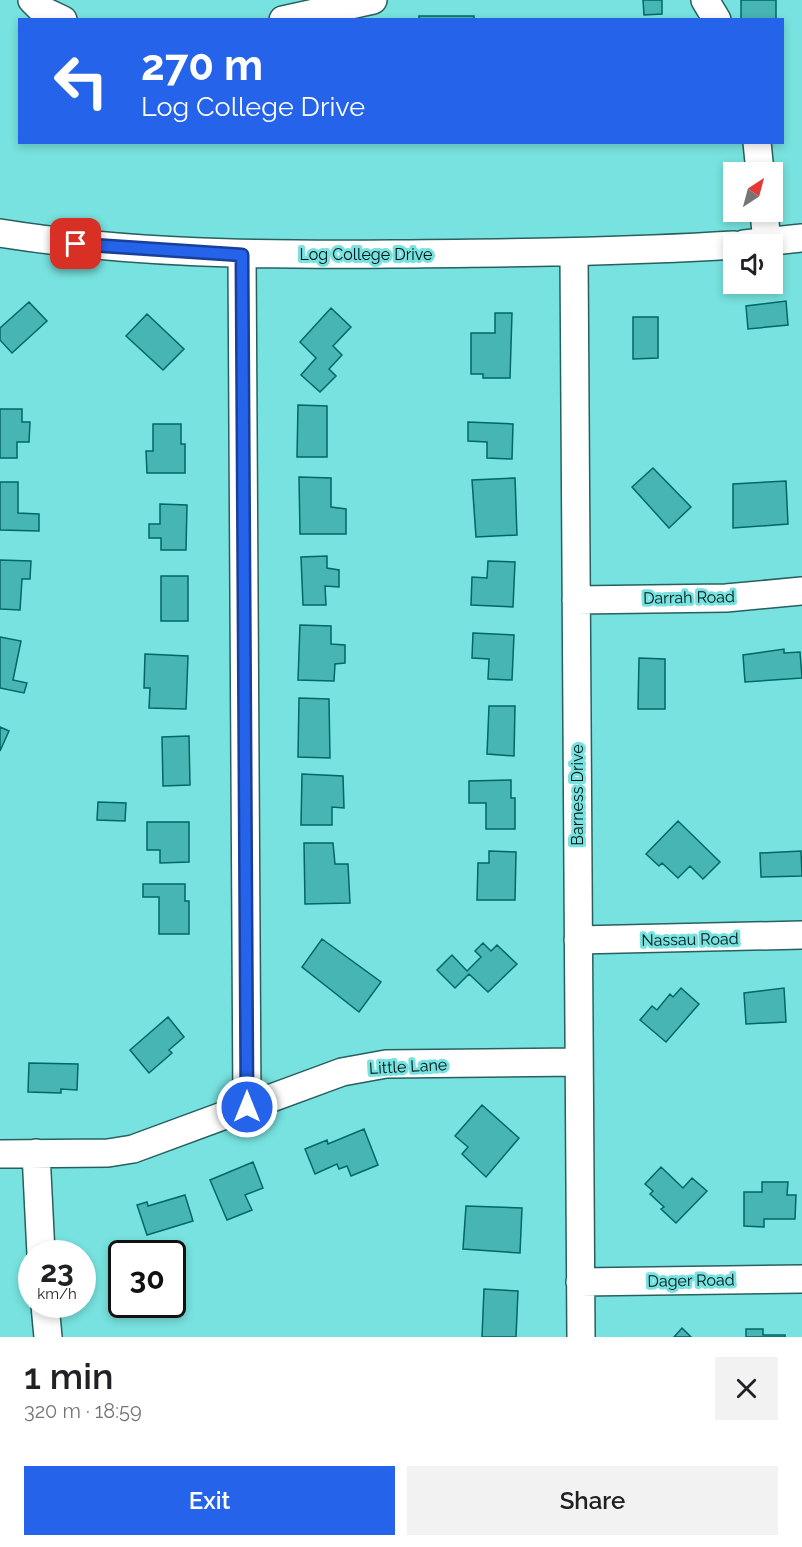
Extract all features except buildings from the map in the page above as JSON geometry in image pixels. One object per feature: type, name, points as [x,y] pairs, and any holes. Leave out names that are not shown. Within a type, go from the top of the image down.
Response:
[{"type":"street","points":[[32,0],[42,10],[59,18]]},
{"type":"street","points":[[292,18],[374,0]]},
{"type":"street","points":[[705,0],[716,18]]},
{"type":"street","points":[[757,144],[759,162]]},
{"type":"street","name":"Log College Drive","points":[[0,233],[100,247],[242,255],[574,253],[723,246]]},
{"type":"street","points":[[783,240],[802,238]]},
{"type":"street","name":"Barness Drive","points":[[574,253],[581,1337]]},
{"type":"street","points":[[242,255],[247,1107]]},
{"type":"street","name":"Darrah Road","points":[[576,600],[726,598],[802,591]]},
{"type":"street","name":"Nassau Road","points":[[578,940],[802,935]]},
{"type":"street","name":"Little Lane","points":[[0,1154],[108,1153],[133,1149],[342,1072],[386,1064],[579,1062]]},
{"type":"street","points":[[36,1154],[40,1240]]},
{"type":"street","name":"Dager Road","points":[[580,1282],[802,1279]]},
{"type":"street","points":[[46,1318],[48,1337]]},
{"type":"route","points":[[76,244],[242,255],[247,1107]]}]
